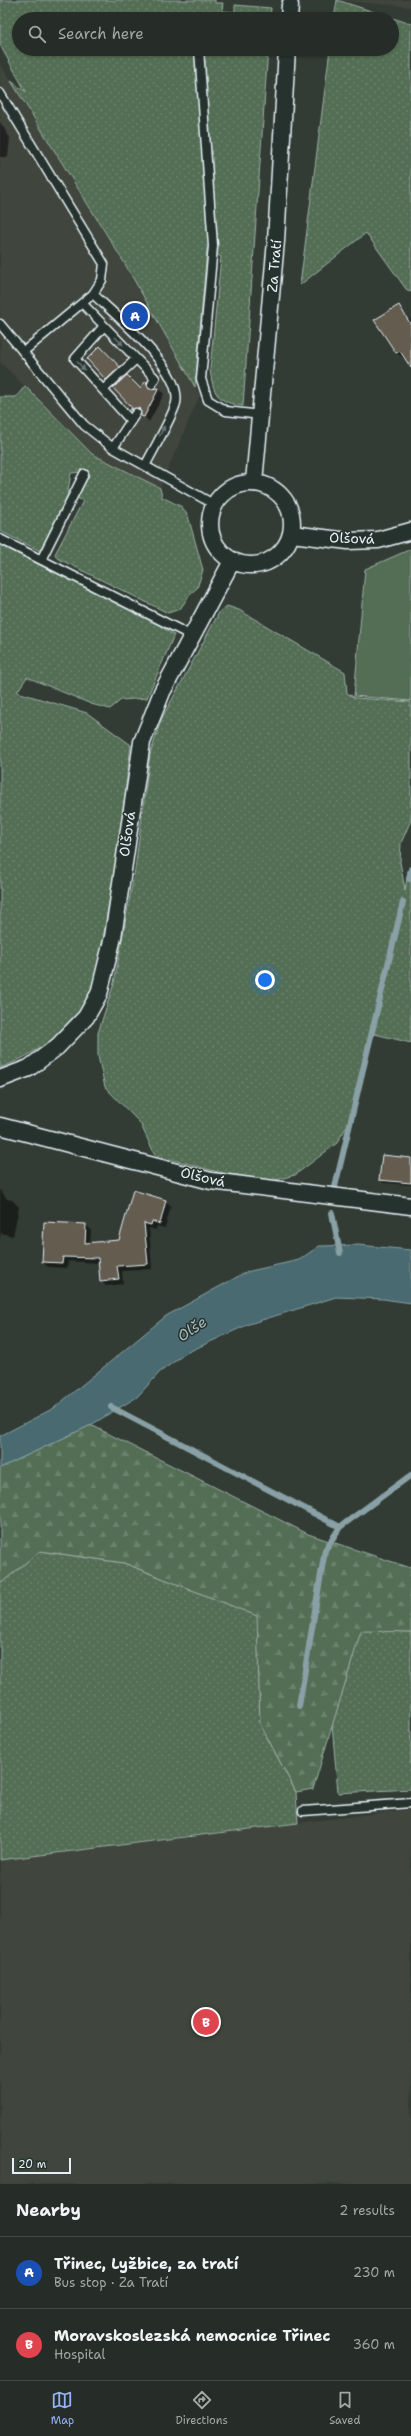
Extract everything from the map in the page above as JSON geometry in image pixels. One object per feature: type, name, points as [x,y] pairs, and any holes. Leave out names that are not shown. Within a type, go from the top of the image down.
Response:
[{"type":"street","name":"Za Tratí","points":[[254,482],[276,241],[287,56]]},
{"type":"street","points":[[254,482],[272,488],[285,499],[292,516],[292,534],[286,547],[275,558],[262,564],[246,565],[232,560],[222,553],[214,542],[211,523],[215,505],[225,492],[239,485],[254,482]]},
{"type":"street","name":"Olšová","points":[[292,534],[348,541],[378,540],[411,530]]},
{"type":"street","name":"Olšová","points":[[0,1079],[29,1068],[57,1047],[86,1018],[99,994],[113,937],[142,742],[162,692],[232,560]]},
{"type":"street","name":"Olšová","points":[[0,1126],[211,1181],[411,1206]]},
{"type":"lane","points":[[199,56],[213,246],[200,378],[208,400],[226,411],[261,415]]},
{"type":"lane","points":[[0,93],[104,264],[102,280],[93,294],[23,352]]},
{"type":"lane","points":[[93,294],[151,349],[168,372],[173,385],[176,403],[145,466]]},
{"type":"lane","points":[[82,303],[155,378],[152,384]]},
{"type":"lane","points":[[0,324],[84,425],[113,448],[215,505]]},
{"type":"lane","points":[[104,326],[75,359],[103,390],[134,417],[113,448]]},
{"type":"lane","points":[[103,390],[136,359]]},
{"type":"lane","points":[[42,558],[84,474]]},
{"type":"lane","points":[[0,539],[42,558],[192,636]]},
{"type":"lane","points":[[303,1811],[411,1803]]},
{"type":"shaded area","points":[[337,0],[411,0],[411,7]]},
{"type":"shaded area","points":[[0,63],[125,264],[200,395],[160,488],[92,454],[0,362]]},
{"type":"shaded area","points":[[411,1809],[411,2184],[0,2184],[0,1860]]},
{"type":"green space","points":[[0,0],[215,0],[215,3],[223,3],[222,11],[235,12],[12,12],[12,56],[268,56],[243,406],[227,402],[222,399],[215,391],[211,378],[210,369],[221,257],[207,248],[195,387],[125,264],[11,81],[26,92],[0,45]]},
{"type":"green space","points":[[337,0],[374,12],[335,12]]},
{"type":"green space","points":[[235,5],[271,8],[271,12],[235,12]]},
{"type":"green space","points":[[399,20],[411,24],[411,292],[406,289],[366,233],[300,285],[329,56],[399,56]]},
{"type":"green space","points":[[25,386],[92,454],[160,488],[162,497],[182,507],[188,516],[203,570],[197,588],[191,593],[180,609],[168,613],[57,558],[55,554],[83,501],[77,498],[88,475],[81,472],[71,473],[67,496],[40,551],[0,531],[0,397],[16,397]]},
{"type":"green space","points":[[0,545],[159,625],[174,635],[147,698],[121,700],[110,709],[91,704],[27,677],[17,692],[87,713],[131,745],[102,948],[90,992],[78,1013],[59,1033],[36,1050],[0,1068]]},
{"type":"green space","points":[[411,549],[411,701],[354,696],[365,569]]},
{"type":"green space","points":[[227,606],[239,610],[345,672],[347,693],[355,698],[411,702],[411,820],[401,843],[400,862],[405,890],[408,871],[411,867],[411,1043],[371,1033],[351,1119],[337,1143],[295,1175],[272,1181],[218,1172],[155,1155],[140,1123],[105,1087],[98,1056],[98,1033],[114,983],[135,869],[150,755],[161,720],[220,611]]},
{"type":"green space","points":[[91,1425],[308,1534],[411,1568],[411,1632],[361,1631],[313,1789],[296,1792],[260,1724],[257,1616],[124,1563],[40,1551],[0,1584],[0,1468]]},
{"type":"green space","points":[[40,1551],[124,1563],[258,1616],[260,1724],[296,1792],[298,1823],[0,1860],[0,1584]]},
{"type":"green space","points":[[361,1630],[411,1632],[411,1789],[338,1793],[332,1725]]},
{"type":"water","name":"Olše","points":[[358,1245],[411,1250],[411,1303],[383,1299],[336,1297],[249,1324],[186,1353],[160,1372],[137,1397],[91,1425],[0,1468],[0,1436],[54,1408],[166,1316],[246,1272],[299,1260],[319,1246]]},
{"type":"building","points":[[399,305],[411,325],[411,368],[400,351],[396,353],[374,320]]},
{"type":"building","points":[[100,346],[120,367],[106,380],[87,359]]},
{"type":"building","points":[[127,375],[140,388],[146,381],[149,389],[159,388],[144,417],[141,416],[139,408],[130,410],[132,408],[113,388]]},
{"type":"building","points":[[382,1155],[411,1158],[411,1183],[379,1180]]},
{"type":"building","points":[[133,1190],[166,1200],[160,1224],[152,1221],[151,1225],[144,1223],[148,1264],[117,1266],[119,1279],[100,1281],[98,1258],[63,1257],[62,1263],[42,1262],[44,1222],[86,1224],[85,1243],[119,1240]]},
{"type":"waterway","points":[[409,879],[411,869]]},
{"type":"waterway","points":[[334,1191],[403,902]]},
{"type":"waterway","points":[[332,1213],[340,1253]]},
{"type":"waterway","points":[[111,1407],[340,1527],[411,1475]]},
{"type":"waterway","points":[[299,1706],[325,1550],[340,1527]]},
{"type":"place","name":"Třinec, Lyžbice, za tratí","points":[[135,316]]},
{"type":"place","name":"Moravskoslezská nemocnice Třinec","points":[[206,2022]]}]
